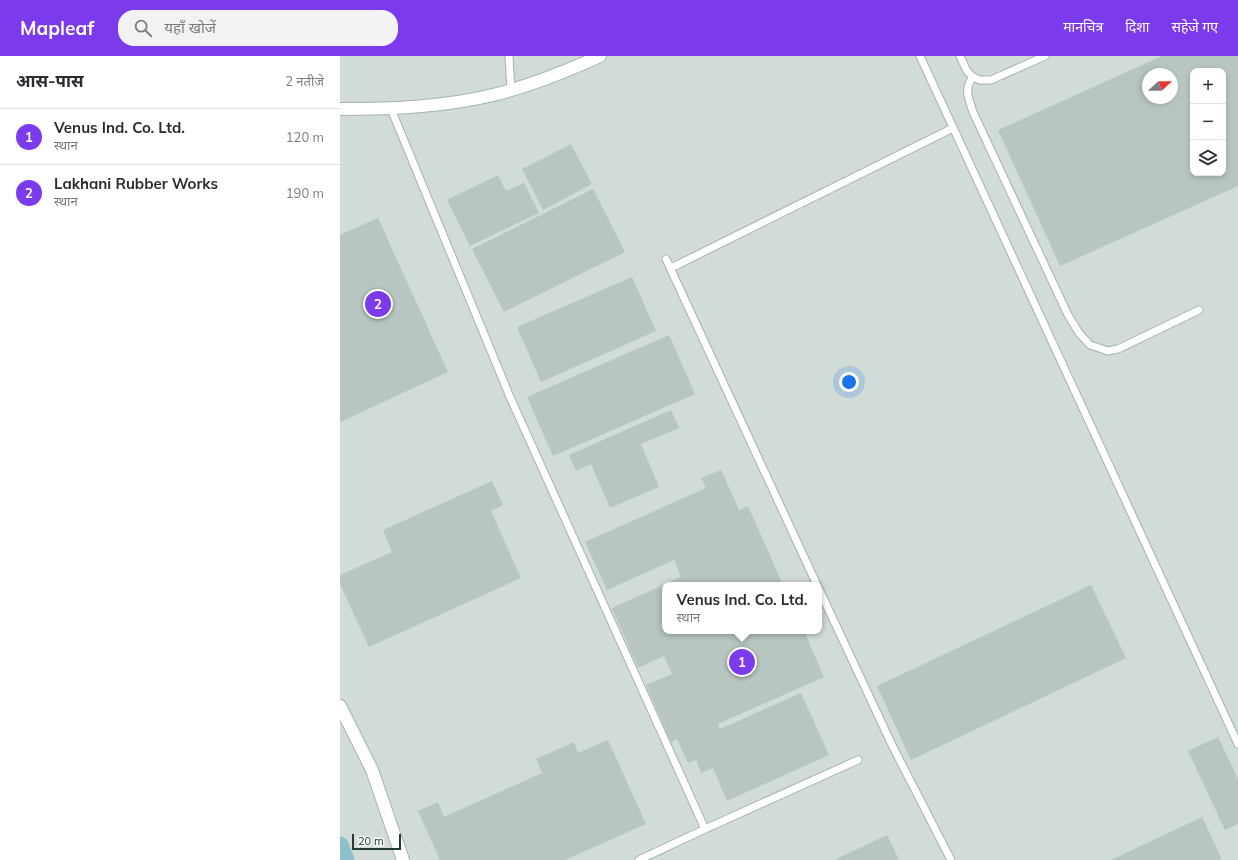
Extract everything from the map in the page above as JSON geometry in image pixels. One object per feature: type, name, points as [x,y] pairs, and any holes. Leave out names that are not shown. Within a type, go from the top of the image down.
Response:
[{"type":"street","points":[[340,109],[391,109],[475,99],[511,90],[574,68],[600,56]]},
{"type":"street","points":[[340,706],[372,770],[403,860]]},
{"type":"lane","points":[[509,56],[511,90]]},
{"type":"lane","points":[[920,56],[1238,744]]},
{"type":"lane","points":[[960,56],[967,71],[973,77],[980,80],[991,80],[1045,56]]},
{"type":"lane","points":[[973,77],[967,84],[967,94],[974,112],[1068,315],[1079,333],[1090,345],[1108,351],[1118,349],[1198,310]]},
{"type":"lane","points":[[391,109],[510,397],[705,829]]},
{"type":"lane","points":[[671,268],[953,128]]},
{"type":"lane","points":[[666,259],[816,582]]},
{"type":"lane","points":[[822,595],[892,745],[951,860]]},
{"type":"lane","points":[[639,860],[858,760]]},
{"type":"shaded area","points":[[340,56],[1238,56],[1238,860],[340,860]]},
{"type":"building","points":[[1162,56],[1238,56],[1238,186],[1060,266],[998,130]]},
{"type":"building","points":[[571,144],[592,184],[543,210],[522,169]]},
{"type":"building","points":[[498,175],[506,191],[524,183],[539,213],[470,246],[447,200]]},
{"type":"building","points":[[593,189],[625,252],[504,312],[472,249]]},
{"type":"building","points":[[378,218],[448,372],[340,422],[340,235]]},
{"type":"building","points":[[632,277],[656,331],[541,382],[517,327]]},
{"type":"building","points":[[669,335],[695,394],[553,456],[527,397]]},
{"type":"building","points":[[671,410],[679,428],[641,444],[659,487],[610,508],[591,464],[576,471],[569,455]]},
{"type":"building","points":[[721,470],[739,510],[748,506],[782,582],[670,582],[681,577],[674,560],[607,590],[585,542],[706,488],[701,478]]},
{"type":"building","points":[[492,481],[503,505],[491,511],[521,578],[369,647],[340,584],[340,575],[392,552],[383,530]]},
{"type":"building","points":[[1091,585],[1126,658],[911,760],[877,686]]},
{"type":"building","points":[[662,586],[662,634],[805,634],[824,677],[718,724],[720,729],[801,693],[829,755],[727,801],[713,768],[701,773],[696,760],[688,763],[677,739],[671,742],[646,685],[672,674],[664,656],[638,668],[612,608]]},
{"type":"building","points":[[1218,737],[1238,779],[1238,824],[1225,830],[1188,751]]},
{"type":"building","points":[[608,740],[646,824],[565,860],[440,860],[418,811],[438,802],[444,817],[542,773],[536,759],[574,742],[578,753]]},
{"type":"building","points":[[1202,817],[1222,860],[1111,860]]},
{"type":"building","points":[[887,835],[899,860],[834,860]]},
{"type":"waterway","points":[[340,845],[346,860]]},
{"type":"place","name":"Lakhani Rubber Works","points":[[378,304]]},
{"type":"place","name":"Venus Ind. Co. Ltd.","points":[[742,662]]}]
